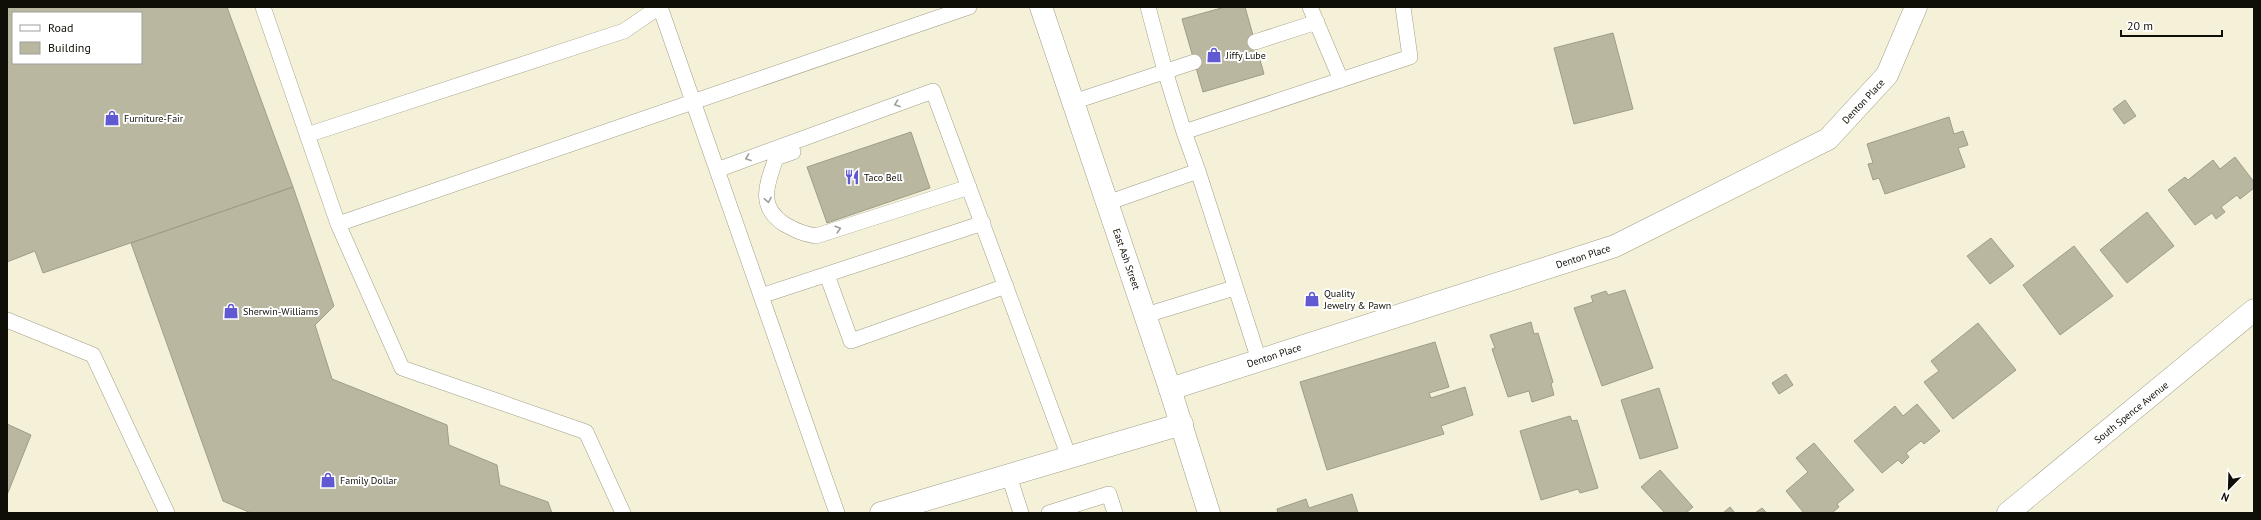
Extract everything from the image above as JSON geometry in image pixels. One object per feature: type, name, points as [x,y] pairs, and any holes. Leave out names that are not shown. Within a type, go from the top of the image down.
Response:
[{"type":"street","name":"East Ash Street","points":[[1040,7],[1146,315],[1182,424],[1208,513]]},
{"type":"street","name":"Denton Place","points":[[1170,389],[1615,246],[1828,139],[1887,75],[1916,7]]},
{"type":"street","name":"South Spence Avenue","points":[[2008,513],[2254,310]]},
{"type":"street","points":[[881,513],[1182,424]]},
{"type":"lane","points":[[263,7],[338,224],[402,368],[586,432],[623,513]]},
{"type":"lane","points":[[307,135],[624,31],[660,7],[837,513]]},
{"type":"lane","points":[[338,224],[969,7]]},
{"type":"lane","points":[[1148,7],[1164,71],[1198,171],[1234,288],[1259,360]]},
{"type":"lane","points":[[1310,7],[1341,80]]},
{"type":"lane","points":[[1184,132],[1410,57],[1403,7]]},
{"type":"lane","points":[[1255,42],[1317,22]]},
{"type":"lane","points":[[1073,102],[1194,62]]},
{"type":"lane","points":[[717,170],[933,91],[1069,458]]},
{"type":"lane","points":[[846,123],[837,136],[776,158],[767,185],[766,198],[772,216],[800,233],[816,236],[969,188]]},
{"type":"lane","points":[[1107,204],[1198,171]]},
{"type":"lane","points":[[761,296],[982,223]]},
{"type":"lane","points":[[827,275],[851,341],[1006,286]]},
{"type":"lane","points":[[1146,315],[1234,288]]},
{"type":"lane","points":[[7,320],[93,355],[167,513]]},
{"type":"lane","points":[[1009,476],[1021,513]]},
{"type":"lane","points":[[1049,513],[1108,494],[1115,513]]},
{"type":"building","points":[[7,7],[227,7],[293,187],[43,273],[35,251],[7,262]]},
{"type":"building","points":[[1225,7],[1245,7],[1264,74],[1203,92],[1182,19]]},
{"type":"building","points":[[1613,33],[1633,109],[1574,124],[1554,48]]},
{"type":"building","points":[[2125,100],[2136,116],[2124,124],[2113,109]]},
{"type":"building","points":[[1949,117],[1954,134],[1963,131],[1968,145],[1958,148],[1965,167],[1885,194],[1879,178],[1873,180],[1868,164],[1873,163],[1867,144]]},
{"type":"building","points":[[911,132],[930,188],[827,223],[807,167]]},
{"type":"building","points":[[2235,157],[2254,182],[2254,188],[2240,199],[2237,195],[2221,207],[2225,212],[2216,219],[2212,213],[2195,225],[2168,190],[2185,177],[2188,180],[2213,160],[2220,169]]},
{"type":"building","points":[[293,187],[334,306],[315,325],[332,379],[447,425],[449,445],[497,465],[500,485],[548,502],[552,513],[251,513],[223,501],[131,243]]},
{"type":"building","points":[[2147,212],[2174,246],[2127,283],[2100,250]]},
{"type":"building","points":[[1991,238],[2014,266],[1990,284],[1967,256]]},
{"type":"building","points":[[2074,246],[2113,296],[2060,335],[2023,285]]},
{"type":"building","points":[[1625,290],[1653,368],[1602,386],[1574,308],[1593,302],[1591,296],[1606,291],[1608,295]]},
{"type":"building","points":[[1531,322],[1534,334],[1538,333],[1553,382],[1551,384],[1554,395],[1532,402],[1529,391],[1508,397],[1492,349],[1495,348],[1490,335]]},
{"type":"building","points":[[1978,323],[2016,370],[1953,419],[1924,382],[1939,371],[1931,361]]},
{"type":"building","points":[[1435,342],[1449,387],[1429,393],[1431,398],[1465,387],[1473,415],[1441,426],[1444,434],[1327,470],[1300,382]]},
{"type":"building","points":[[1786,374],[1793,385],[1779,394],[1772,383]]},
{"type":"building","points":[[1659,388],[1678,448],[1640,459],[1621,400]]},
{"type":"building","points":[[1917,404],[1940,431],[1924,444],[1921,441],[1906,453],[1909,457],[1902,464],[1898,460],[1882,473],[1854,441],[1895,406],[1903,416]]},
{"type":"building","points":[[1570,416],[1572,421],[1577,420],[1598,488],[1580,493],[1578,489],[1541,500],[1520,431]]},
{"type":"building","points":[[7,424],[31,435],[7,495]]},
{"type":"building","points":[[1814,443],[1854,490],[1837,504],[1839,507],[1832,513],[1804,513],[1786,491],[1808,472],[1796,458]]},
{"type":"building","points":[[1660,470],[1693,507],[1686,513],[1665,513],[1641,487]]},
{"type":"building","points":[[1352,494],[1358,513],[1278,513],[1277,509],[1306,499],[1309,508]]},
{"type":"building","points":[[1730,507],[1735,513],[1723,513]]},
{"type":"building","points":[[1762,508],[1767,513],[1755,513]]},
{"type":"place","name":"Jiffy Lube","points":[[1214,55]]},
{"type":"place","name":"Furniture-Fair","points":[[112,118]]},
{"type":"place","name":"Taco Bell","points":[[852,177]]},
{"type":"place","name":"Quality Jewelry & Pawn","points":[[1312,299]]},
{"type":"place","name":"Sherwin-Williams","points":[[231,311]]},
{"type":"place","name":"Family Dollar","points":[[328,480]]}]
